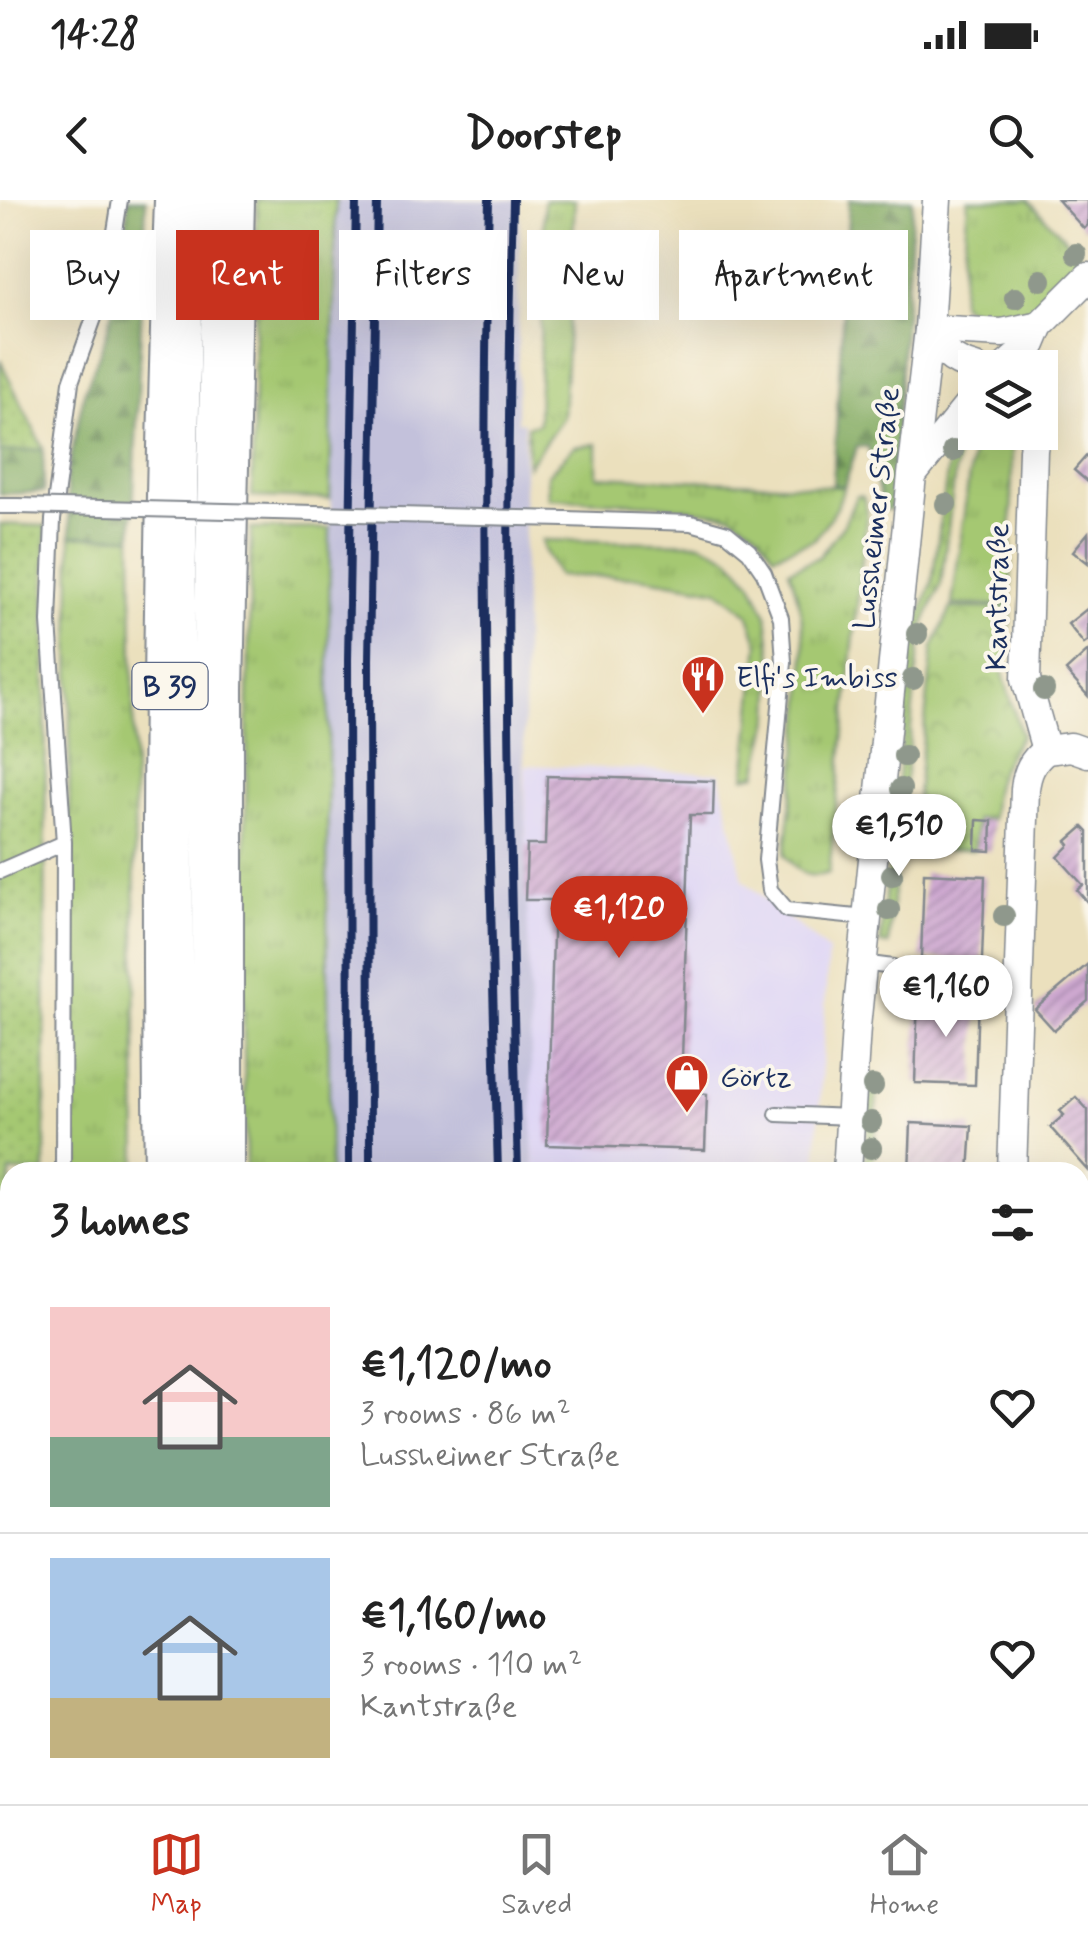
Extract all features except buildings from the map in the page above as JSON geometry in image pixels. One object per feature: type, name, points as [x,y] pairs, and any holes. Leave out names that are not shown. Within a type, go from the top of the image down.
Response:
[{"type":"highway","name":"B 39","points":[[170,1162],[169,758],[180,200]]},
{"type":"highway","name":"B 39","points":[[218,1162],[218,689],[229,200]]},
{"type":"street","name":"Lussheimer Straße","points":[[848,1162],[866,918],[929,329],[937,200]]},
{"type":"street","points":[[1025,350],[1040,325],[1088,277]]},
{"type":"street","points":[[929,329],[1002,333],[1040,325]]},
{"type":"street","points":[[929,329],[942,352],[958,361]]},
{"type":"street","points":[[912,476],[958,418]]},
{"type":"street","name":"Kantstraße","points":[[1033,450],[1026,679],[1046,750]]},
{"type":"street","points":[[1012,1162],[1025,790],[1030,767],[1046,750],[1071,747],[1088,752]]},
{"type":"lane","points":[[63,1162],[64,843],[49,622],[53,520],[71,382],[107,282],[120,200]]},
{"type":"lane","points":[[0,506],[566,519],[691,524],[727,533],[749,550],[764,573],[782,618],[784,662],[766,860],[770,890],[787,910],[866,918]]},
{"type":"lane","points":[[0,871],[64,843]]},
{"type":"lane","points":[[862,962],[893,967]]},
{"type":"lane","points":[[777,1114],[852,1117]]},
{"type":"shaded area","points":[[336,200],[520,200],[517,422],[524,422],[524,779],[534,1162],[330,1162],[328,659]]},
{"type":"shaded area","points":[[525,765],[720,773],[743,880],[828,951],[817,1162],[534,1162]]},
{"type":"green space","points":[[128,200],[146,200],[145,230],[126,230]]},
{"type":"green space","points":[[257,200],[336,200],[330,499],[252,497],[255,320],[319,320],[319,230],[256,230]]},
{"type":"green space","points":[[544,200],[575,200],[573,230],[543,230]]},
{"type":"green space","points":[[849,200],[913,200],[908,270],[908,230],[847,230]]},
{"type":"green space","points":[[968,200],[1028,200],[1084,258],[1023,318],[988,322],[960,303]]},
{"type":"green space","points":[[110,320],[141,320],[132,537],[71,536],[66,481],[84,393]]},
{"type":"green space","points":[[541,320],[568,320],[563,417],[528,466],[527,426],[538,424]]},
{"type":"green space","points":[[842,320],[904,320],[891,510],[883,509],[868,446],[857,447],[844,487],[833,485]]},
{"type":"green space","points":[[0,360],[43,448],[43,449],[0,452]]},
{"type":"green space","points":[[952,437],[958,439],[958,447],[941,584],[921,631],[888,945],[880,944],[914,631],[932,583]]},
{"type":"green space","points":[[597,444],[597,476],[844,487],[837,507],[815,539],[774,555],[757,531],[731,515],[656,504],[548,498],[547,475],[574,447]]},
{"type":"green space","points":[[43,449],[44,492],[0,494],[0,452]]},
{"type":"green space","points":[[972,450],[1012,450],[1011,605],[952,605]]},
{"type":"green space","points":[[859,496],[863,497],[867,512],[829,873],[814,876],[799,870],[785,855],[805,658],[801,615],[789,570],[819,557]]},
{"type":"green space","points":[[0,524],[46,526],[45,1162],[0,1162]]},
{"type":"green space","points":[[330,528],[330,1162],[246,1162],[243,981],[251,529]]},
{"type":"green space","points":[[71,536],[132,537],[137,1162],[67,1162]]},
{"type":"green space","points":[[542,540],[701,543],[729,557],[752,583],[767,615],[773,666],[771,715],[757,774],[745,777],[759,644],[748,613],[718,590],[641,577],[558,576]]},
{"type":"green space","points":[[951,608],[1012,608],[1003,673],[1021,735],[999,774],[992,819],[976,819],[974,850],[911,850],[933,647]]},
{"type":"green space","points":[[871,1075],[878,1076],[874,1162],[866,1162]]},
{"type":"railway","points":[[349,1162],[348,660],[356,200]]},
{"type":"railway","points":[[370,1162],[369,660],[377,200]]},
{"type":"railway","points":[[489,200],[486,565],[498,1162]]},
{"type":"railway","points":[[513,200],[509,686],[518,1162]]},
{"type":"place","name":"Elfi's Imbiss","points":[[703,715]]},
{"type":"place","name":"Görtz","points":[[687,1114]]}]
